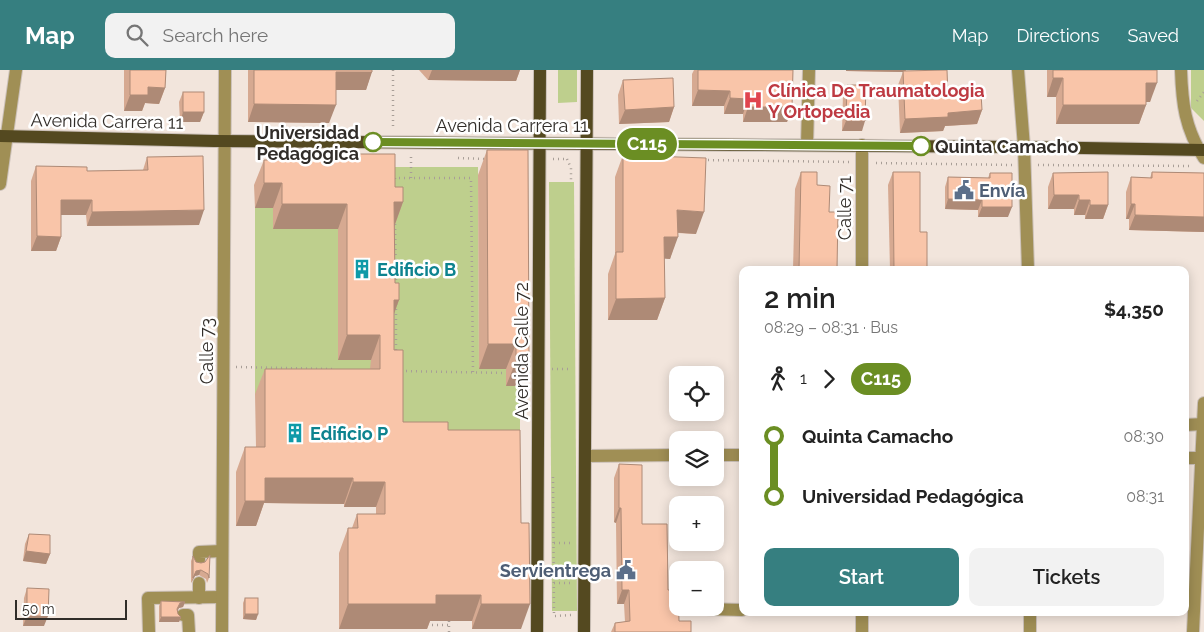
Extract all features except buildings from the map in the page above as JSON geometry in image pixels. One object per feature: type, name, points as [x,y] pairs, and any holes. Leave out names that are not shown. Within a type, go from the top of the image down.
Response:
[{"type":"main road","name":"Avenida Calle 72","points":[[537,632],[540,70]]},
{"type":"main road","points":[[584,632],[587,70]]},
{"type":"main road","name":"Avenida Carrera 11","points":[[3,136],[224,140],[1024,147],[1201,156]]},
{"type":"street","points":[[0,184],[3,136],[16,70]]},
{"type":"street","name":"Calle 73","points":[[222,632],[225,70]]},
{"type":"street","points":[[807,145],[809,70]]},
{"type":"street","points":[[1018,70],[1024,147],[1028,266]]},
{"type":"street","points":[[1182,70],[1182,97],[1187,125],[1201,156]]},
{"type":"street","name":"Calle 71","points":[[862,145],[862,266]]},
{"type":"street","points":[[1193,632],[1204,402]]},
{"type":"street","points":[[1189,426],[1203,424]]},
{"type":"street","points":[[586,456],[669,455]]},
{"type":"street","points":[[724,455],[739,455]]},
{"type":"street","points":[[1189,458],[1201,458]]},
{"type":"street","points":[[199,560],[199,552],[222,552]]},
{"type":"street","points":[[199,583],[199,598]]},
{"type":"street","points":[[148,632],[153,613],[148,598],[222,598]]},
{"type":"street","points":[[724,610],[739,610]]},
{"type":"street","points":[[186,615],[189,632]]},
{"type":"street","points":[[862,616],[862,632]]},
{"type":"street","points":[[1030,616],[1030,632]]},
{"type":"path","points":[[393,70],[393,130]]},
{"type":"path","points":[[411,142],[411,178]]},
{"type":"path","points":[[697,160],[1024,165],[1201,156]]},
{"type":"path","points":[[395,187],[395,178],[471,178],[472,372]]},
{"type":"path","points":[[395,216],[396,284]]},
{"type":"path","points":[[396,303],[396,351]]},
{"type":"path","points":[[234,367],[340,369]]},
{"type":"path","points":[[552,369],[573,369]]},
{"type":"path","points":[[396,370],[506,373]]},
{"type":"path","points":[[554,543],[575,543]]},
{"type":"path","points":[[554,583],[575,583]]},
{"type":"path","points":[[554,616],[575,615]]},
{"type":"path","points":[[449,621],[449,632]]},
{"type":"path","points":[[427,625],[449,625]]},
{"type":"green space","points":[[558,70],[577,70],[577,102],[558,103]]},
{"type":"green space","points":[[1191,70],[1204,70],[1204,121],[1191,108]]},
{"type":"green space","points":[[386,167],[478,167],[479,369],[520,369],[520,455],[376,447],[370,394],[255,394],[255,208],[273,208],[338,229],[338,360],[385,360]]},
{"type":"green space","points":[[549,182],[574,182],[577,611],[552,611]]},
{"type":"bus line","name":"C115","points":[[373,142],[921,146]]},
{"type":"place","name":"Clínica De Traumatologia Y Ortopedia","points":[[753,100]]},
{"type":"place","name":"Universidad Pedagógica","points":[[373,142]]},
{"type":"place","name":"Quinta Camacho","points":[[921,146]]},
{"type":"place","name":"Envía","points":[[964,190]]},
{"type":"place","name":"Edificio B","points":[[362,269]]},
{"type":"place","name":"Edificio P","points":[[295,433]]},
{"type":"place","name":"Servientrega","points":[[626,570]]}]
